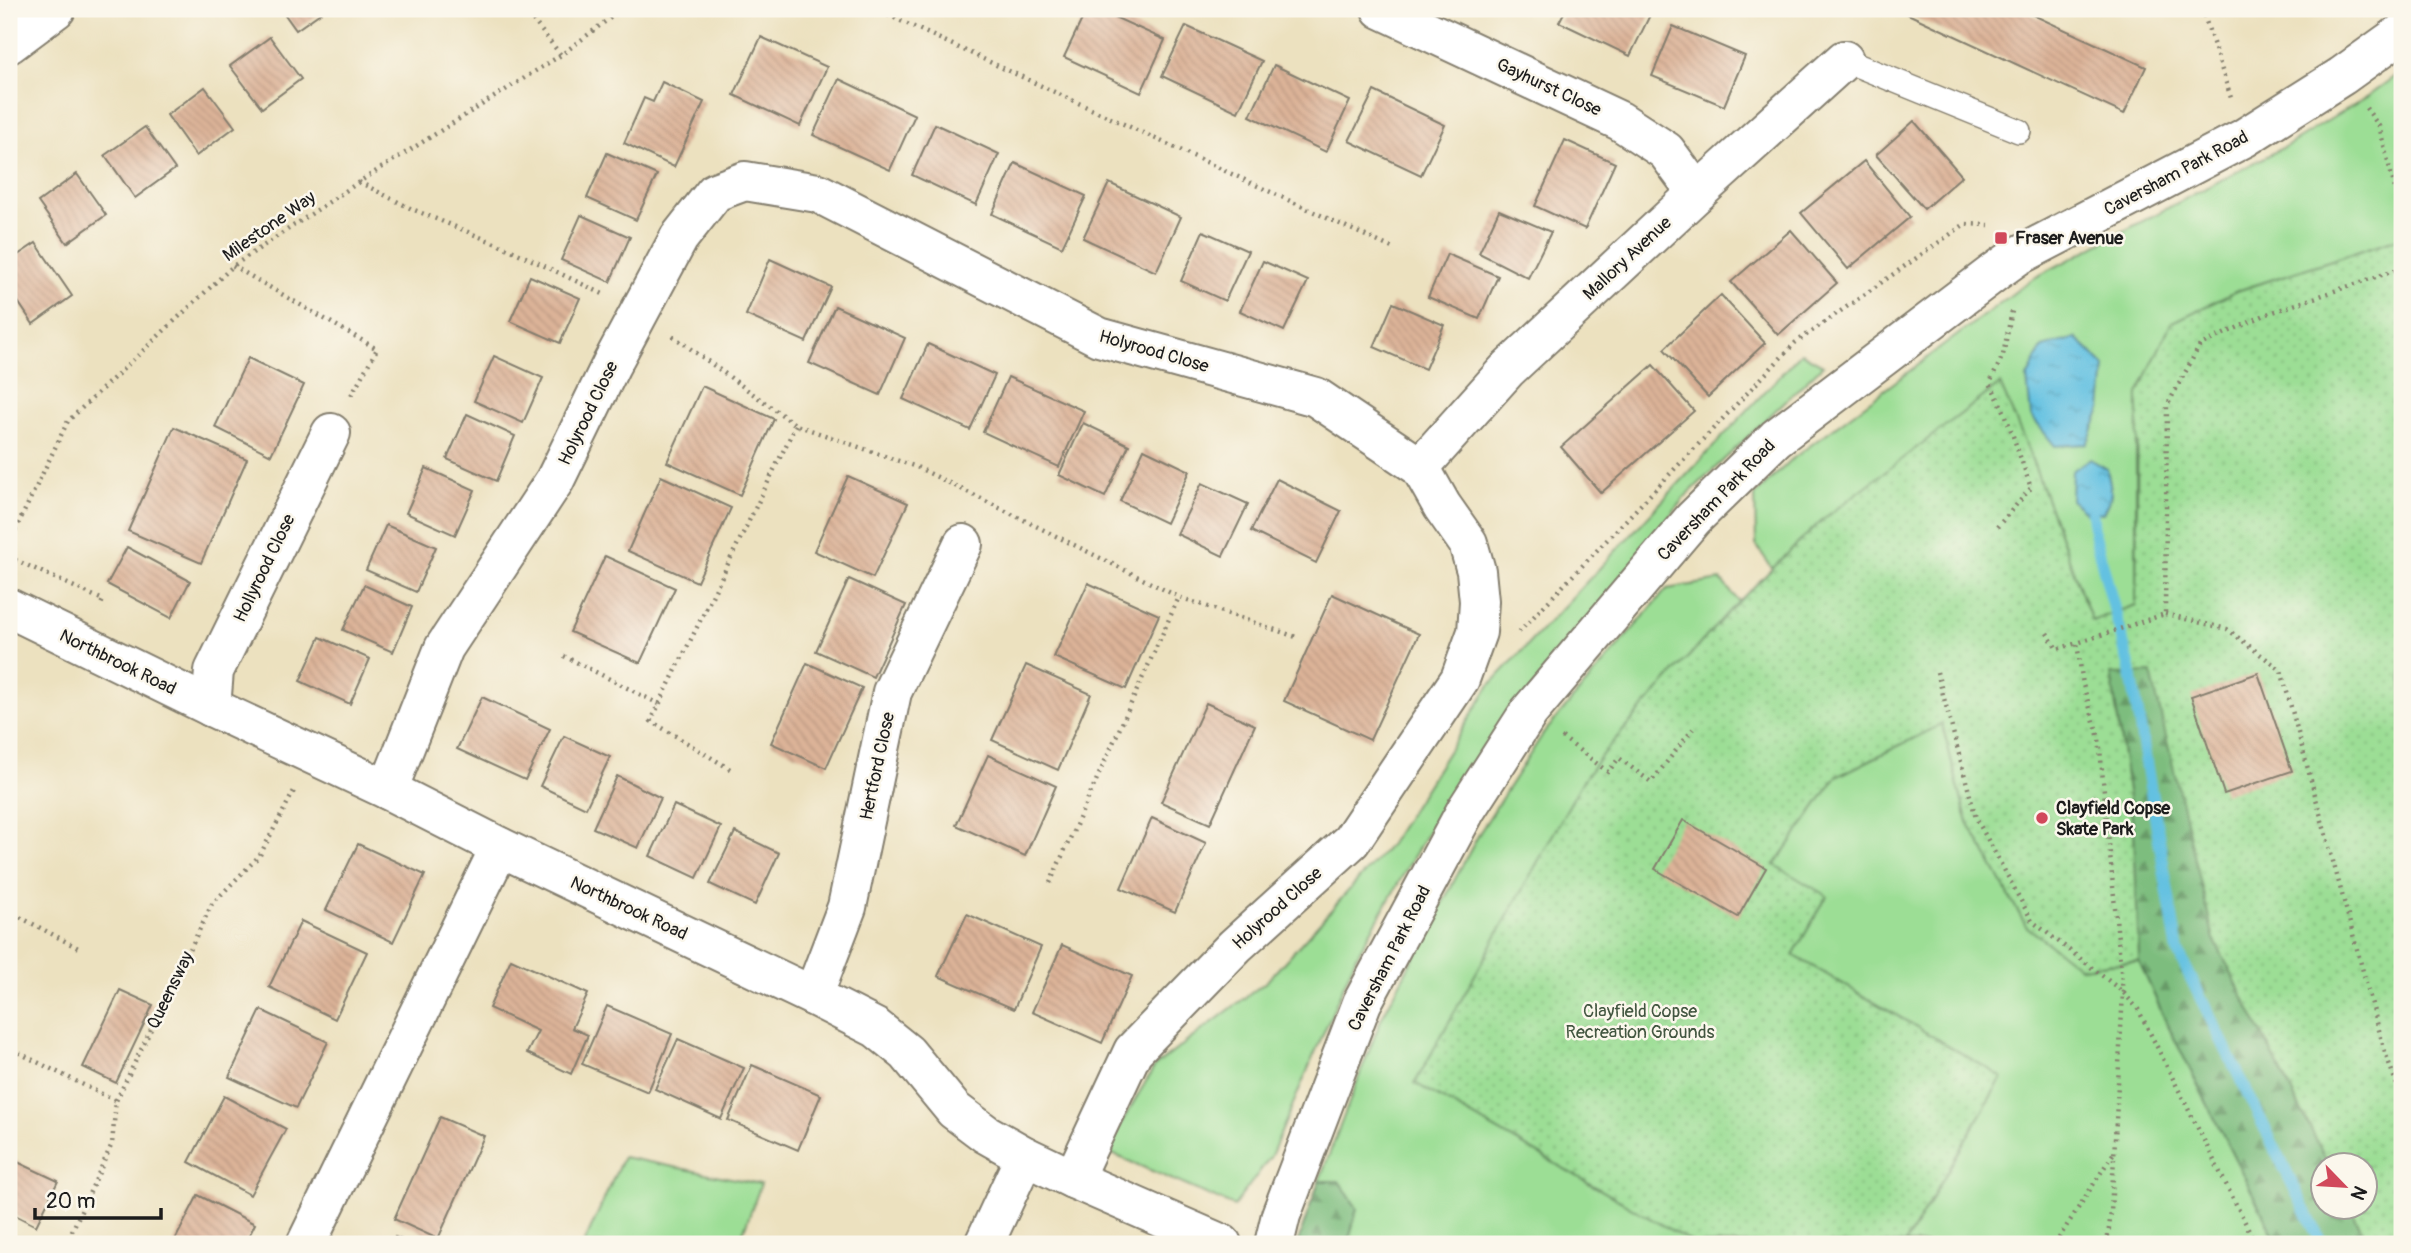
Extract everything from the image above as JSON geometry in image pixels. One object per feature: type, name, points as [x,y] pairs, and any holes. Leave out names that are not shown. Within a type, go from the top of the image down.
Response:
[{"type":"street","points":[[9,44],[55,9]]},
{"type":"street","name":"Gayhurst Close","points":[[1381,9],[1620,121],[1665,151],[1697,193]]},
{"type":"street","name":"Caversham Park Road","points":[[1274,1244],[1281,1215],[1362,1003],[1466,810],[1529,712],[1693,519],[1776,438],[2016,257],[2244,138],[2342,76],[2402,33]]},
{"type":"street","name":"Mallory Avenue","points":[[1420,467],[1507,370],[1844,60]]},
{"type":"street","name":"Holyrood Close","points":[[388,790],[444,648],[555,480],[679,238],[715,192],[745,181],[818,193],[1099,337],[1316,397],[1420,467],[1442,506],[1468,543],[1476,571],[1479,601],[1477,632],[1460,679],[1351,841],[1235,946],[1133,1051],[1073,1179]]},
{"type":"street","name":"Hollyrood Close","points":[[211,707],[214,671],[331,433]]},
{"type":"street","name":"Hertford Close","points":[[813,996],[847,907],[892,692],[963,544]]},
{"type":"street","name":"Northbrook Road","points":[[19,613],[876,1028],[907,1054],[954,1110],[986,1134],[1073,1179],[1222,1244]]},
{"type":"street","points":[[306,1244],[500,847]]},
{"type":"street","points":[[984,1244],[1025,1156]]},
{"type":"lane","points":[[1844,60],[2019,131]]},
{"type":"path","points":[[524,9],[561,55]]},
{"type":"path","name":"Milestone Way","points":[[9,543],[68,421],[233,266],[359,182],[561,55],[621,9]]},
{"type":"path","points":[[875,9],[1394,249]]},
{"type":"path","points":[[2202,9],[2244,138]]},
{"type":"path","points":[[2342,76],[2379,126],[2402,216]]},
{"type":"path","points":[[359,182],[412,209],[509,249],[639,312],[796,425],[919,468],[1179,597],[1299,638]]},
{"type":"path","points":[[233,266],[377,349],[331,433]]},
{"type":"path","points":[[2165,614],[2166,406],[2200,345],[2267,314],[2402,268]]},
{"type":"path","points":[[1995,272],[2012,312],[2003,355],[1990,383],[2005,413],[2031,488],[1997,527]]},
{"type":"path","points":[[730,769],[651,722],[796,425]]},
{"type":"path","points":[[1050,883],[1179,597]]},
{"type":"path","points":[[2047,633],[2057,649],[2165,614],[2227,629],[2281,670],[2385,1052],[2402,1099]]},
{"type":"path","points":[[2077,643],[2083,685],[2099,738],[2123,992],[2107,1244]]},
{"type":"path","points":[[564,656],[659,704]]},
{"type":"path","points":[[1937,672],[1976,818],[2032,921],[2123,992],[2138,1009],[2256,1244]]},
{"type":"path","points":[[1529,712],[1608,772],[1619,758],[1651,782],[1693,729]]},
{"type":"path","name":"Queensway","points":[[66,1244],[112,1144],[116,1101],[212,904],[260,855],[313,754]]},
{"type":"path","points":[[14,914],[82,950]]},
{"type":"path","points":[[19,1053],[116,1101]]},
{"type":"path","points":[[2055,1244],[2114,1153]]},
{"type":"green space","points":[[2402,71],[2402,237],[2237,291],[2136,444],[2136,605],[2092,621],[2026,444],[1778,577],[1756,545],[1755,495],[1791,460],[2032,279],[2290,144],[2368,96]]},
{"type":"green space","name":"Clayfield Copse Recreation Grounds","points":[[2402,237],[2402,1244],[2369,1244],[2358,1222],[2380,1222],[2380,1152],[2322,1152],[2214,939],[2151,673],[2111,674],[2134,833],[2139,961],[2079,967],[2026,926],[1967,820],[1942,724],[1836,777],[1775,865],[1827,896],[1793,955],[2002,1077],[1905,1244],[1695,1244],[1415,1083],[1582,782],[1605,751],[1729,611],[1822,520],[2000,384],[2026,444],[2092,621],[2136,605],[2138,394],[2171,323],[2237,291]]},
{"type":"green space","points":[[1801,353],[1823,365],[1684,498],[1531,697],[1446,800],[1355,959],[1271,1156],[1234,1206],[1105,1151],[1155,1066],[1267,981],[1388,847],[1490,685]]},
{"type":"green space","points":[[1721,580],[1746,610],[1438,1095],[1695,1244],[1348,1244],[1357,1208],[1319,1181],[1382,1017],[1480,832],[1543,734],[1667,589]]},
{"type":"green space","points":[[2111,673],[2152,673],[2214,939],[2322,1152],[2310,1152],[2310,1222],[2358,1222],[2369,1244],[2278,1244],[2166,1022],[2139,961],[2134,833]]},
{"type":"green space","points":[[1942,724],[1967,820],[2079,967],[2139,961],[2278,1244],[1905,1244],[2002,1077],[1793,955],[1775,865],[1836,777]]},
{"type":"green space","points":[[623,1157],[761,1184],[739,1244],[584,1244]]},
{"type":"green space","points":[[1319,1181],[1339,1181],[1357,1208],[1348,1244],[1297,1244]]},
{"type":"water","points":[[2076,338],[2105,366],[2101,409],[2087,444],[2055,446],[2031,416],[2027,378],[2042,347]]},
{"type":"water","points":[[2090,459],[2107,469],[2112,494],[2103,513],[2086,513],[2071,500],[2072,471]]},
{"type":"building","points":[[281,9],[326,9],[296,30]]},
{"type":"building","points":[[901,9],[921,9],[918,16]]},
{"type":"building","points":[[1087,9],[1097,9],[1165,40],[1141,93],[1064,57]]},
{"type":"building","points":[[1566,9],[1652,11],[1630,56],[1559,22]]},
{"type":"building","points":[[1897,9],[2020,9],[2146,67],[2124,114]]},
{"type":"building","points":[[1186,26],[1262,61],[1238,112],[1162,76]]},
{"type":"building","points":[[1673,26],[1745,56],[1724,106],[1652,76]]},
{"type":"building","points":[[270,37],[301,79],[262,108],[230,66]]},
{"type":"building","points":[[761,37],[827,67],[800,126],[734,95]]},
{"type":"building","points":[[1274,65],[1350,101],[1326,152],[1250,116]]},
{"type":"building","points":[[839,79],[915,115],[890,170],[813,135]]},
{"type":"building","points":[[662,82],[704,102],[674,167],[624,143],[644,98],[653,102]]},
{"type":"building","points":[[205,87],[235,127],[196,156],[167,115]]},
{"type":"building","points":[[1374,91],[1445,125],[1421,175],[1349,141]]},
{"type":"building","points":[[1914,121],[1962,176],[1924,209],[1876,155]]},
{"type":"building","points":[[935,124],[999,154],[976,205],[912,175]]},
{"type":"building","points":[[145,127],[175,169],[135,198],[105,155]]},
{"type":"building","points":[[1565,140],[1615,163],[1585,229],[1535,206]]},
{"type":"building","points":[[607,153],[657,175],[636,220],[587,198]]},
{"type":"building","points":[[1864,161],[1910,217],[1848,269],[1801,213]]},
{"type":"building","points":[[1015,163],[1086,196],[1062,247],[992,214]]},
{"type":"building","points":[[77,174],[106,215],[67,243],[38,202]]},
{"type":"building","points":[[1109,183],[1181,217],[1156,272],[1083,238]]},
{"type":"building","points":[[1499,210],[1551,232],[1528,278],[1479,253]]},
{"type":"building","points":[[581,215],[630,237],[610,282],[561,260]]},
{"type":"building","points":[[1791,230],[1837,283],[1778,335],[1731,282]]},
{"type":"building","points":[[1203,231],[1248,251],[1225,301],[1181,281]]},
{"type":"building","points":[[36,243],[72,296],[33,324],[9,288],[9,261]]},
{"type":"building","points":[[1447,254],[1498,276],[1479,319],[1428,297]]},
{"type":"building","points":[[770,259],[831,287],[806,342],[746,315]]},
{"type":"building","points":[[1263,261],[1308,281],[1284,331],[1240,311]]},
{"type":"building","points":[[530,276],[580,298],[560,343],[510,321]]},
{"type":"building","points":[[1721,295],[1765,343],[1708,397],[1664,349]]},
{"type":"building","points":[[1393,303],[1444,325],[1425,369],[1374,347]]},
{"type":"building","points":[[835,306],[905,338],[880,395],[809,363]]},
{"type":"building","points":[[928,344],[995,375],[970,430],[903,399]]},
{"type":"building","points":[[494,356],[543,378],[523,423],[474,401]]},
{"type":"building","points":[[248,358],[304,385],[271,455],[215,427]]},
{"type":"building","points":[[1653,365],[1694,411],[1601,493],[1561,447]]},
{"type":"building","points":[[1008,377],[1084,411],[1059,467],[983,432]]},
{"type":"building","points":[[702,386],[774,419],[740,495],[667,462]]},
{"type":"building","points":[[467,414],[515,436],[496,481],[447,459]]},
{"type":"building","points":[[1083,423],[1129,445],[1105,497],[1059,475]]},
{"type":"building","points":[[174,427],[247,459],[201,563],[128,531]]},
{"type":"building","points":[[1144,449],[1190,471],[1166,523],[1120,501]]},
{"type":"building","points":[[426,468],[475,490],[455,535],[406,513]]},
{"type":"building","points":[[661,476],[731,508],[697,582],[628,551]]},
{"type":"building","points":[[848,476],[908,503],[873,578],[814,551]]},
{"type":"building","points":[[1277,479],[1341,511],[1316,563],[1251,531]]},
{"type":"building","points":[[1202,483],[1248,504],[1223,556],[1177,534]]},
{"type":"building","points":[[386,525],[436,547],[416,592],[366,570]]},
{"type":"building","points":[[127,547],[190,581],[171,618],[107,584]]},
{"type":"building","points":[[605,556],[675,588],[640,663],[570,632]]},
{"type":"building","points":[[849,579],[906,605],[873,677],[816,651]]},
{"type":"building","points":[[1088,583],[1159,615],[1126,689],[1054,657]]},
{"type":"building","points":[[364,585],[412,607],[393,652],[343,630]]},
{"type":"building","points":[[1332,594],[1419,634],[1370,740],[1284,701]]},
{"type":"building","points":[[320,637],[370,659],[350,704],[300,681]]},
{"type":"building","points":[[807,663],[862,688],[826,768],[771,743]]},
{"type":"building","points":[[1026,665],[1091,694],[1058,770],[992,740]]},
{"type":"building","points":[[2258,673],[2292,771],[2224,794],[2191,696]]},
{"type":"building","points":[[482,697],[550,729],[525,780],[457,749]]},
{"type":"building","points":[[1206,703],[1255,725],[1210,824],[1161,802]]},
{"type":"building","points":[[564,736],[610,757],[586,808],[540,786]]},
{"type":"building","points":[[988,755],[1056,786],[1025,856],[956,825]]},
{"type":"building","points":[[617,776],[661,798],[638,848],[593,828]]},
{"type":"building","points":[[674,805],[721,827],[697,878],[650,856]]},
{"type":"building","points":[[1152,818],[1206,843],[1175,912],[1121,888]]},
{"type":"building","points":[[1683,820],[1766,868],[1738,917],[1655,869]]},
{"type":"building","points":[[735,832],[779,853],[755,905],[710,884]]},
{"type":"building","points":[[358,844],[425,875],[393,942],[326,910]]},
{"type":"building","points":[[967,914],[1041,947],[1014,1009],[938,976]]},
{"type":"building","points":[[301,921],[367,952],[335,1019],[269,987]]},
{"type":"building","points":[[1062,945],[1132,976],[1102,1043],[1032,1012]]},
{"type":"building","points":[[511,959],[588,994],[572,1028],[588,1035],[571,1074],[527,1053],[538,1031],[489,1008]]},
{"type":"building","points":[[120,990],[153,1005],[116,1083],[83,1067]]},
{"type":"building","points":[[607,1006],[672,1034],[648,1092],[582,1064]]},
{"type":"building","points":[[261,1010],[328,1042],[296,1108],[229,1077]]},
{"type":"building","points":[[678,1039],[744,1068],[721,1119],[655,1089]]},
{"type":"building","points":[[752,1065],[821,1095],[798,1150],[728,1120]]},
{"type":"building","points":[[224,1096],[286,1129],[250,1195],[189,1162]]},
{"type":"building","points":[[440,1117],[484,1136],[438,1239],[394,1219]]},
{"type":"building","points":[[9,1158],[58,1181],[36,1226],[9,1212]]},
{"type":"building","points":[[198,1195],[255,1224],[245,1244],[173,1244]]},
{"type":"building","points":[[395,1237],[411,1244],[391,1244]]},
{"type":"waterway","points":[[2092,513],[2094,532],[2131,673],[2178,952],[2322,1244]]},
{"type":"place","name":"Fraser Avenue","points":[[2001,238]]},
{"type":"place","name":"Clayfield Copse Skate Park","points":[[2042,818]]}]
